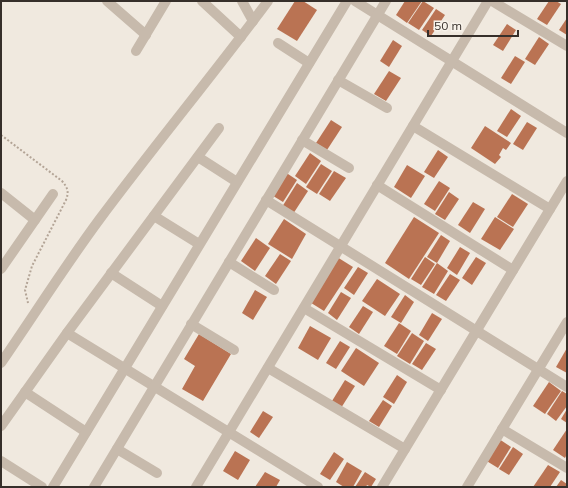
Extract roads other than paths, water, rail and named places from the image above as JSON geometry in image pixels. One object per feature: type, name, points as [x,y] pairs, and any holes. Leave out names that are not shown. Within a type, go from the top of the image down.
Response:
[{"type":"street","points":[[106,1],[146,35]]},
{"type":"street","points":[[136,51],[166,1]]},
{"type":"street","points":[[202,1],[241,37]]},
{"type":"street","points":[[242,1],[253,21]]},
{"type":"street","points":[[1,363],[99,220],[268,1]]},
{"type":"street","points":[[53,487],[346,1]]},
{"type":"street","points":[[355,1],[567,133]]},
{"type":"street","points":[[94,487],[386,1]]},
{"type":"street","points":[[196,487],[488,1]]},
{"type":"street","points":[[492,1],[567,46]]},
{"type":"street","points":[[278,43],[309,63]]},
{"type":"street","points":[[338,80],[387,108]]},
{"type":"street","points":[[412,126],[550,209]]},
{"type":"street","points":[[1,426],[67,333],[219,128]]},
{"type":"street","points":[[302,140],[349,168]]},
{"type":"street","points":[[198,157],[237,182]]},
{"type":"street","points":[[382,487],[567,181]]},
{"type":"street","points":[[377,186],[513,270]]},
{"type":"street","points":[[1,193],[35,220]]},
{"type":"street","points":[[1,269],[53,194]]},
{"type":"street","points":[[266,200],[567,387]]},
{"type":"street","points":[[154,216],[199,244]]},
{"type":"street","points":[[228,262],[274,290]]},
{"type":"street","points":[[111,273],[162,306]]},
{"type":"street","points":[[304,308],[441,390]]},
{"type":"street","points":[[467,487],[567,322]]},
{"type":"street","points":[[191,324],[234,350]]},
{"type":"street","points":[[67,333],[318,487]]},
{"type":"street","points":[[268,368],[405,449]]},
{"type":"street","points":[[25,392],[86,432]]},
{"type":"street","points":[[502,429],[567,468]]},
{"type":"street","points":[[117,449],[157,473]]},
{"type":"street","points":[[1,460],[42,487]]}]
